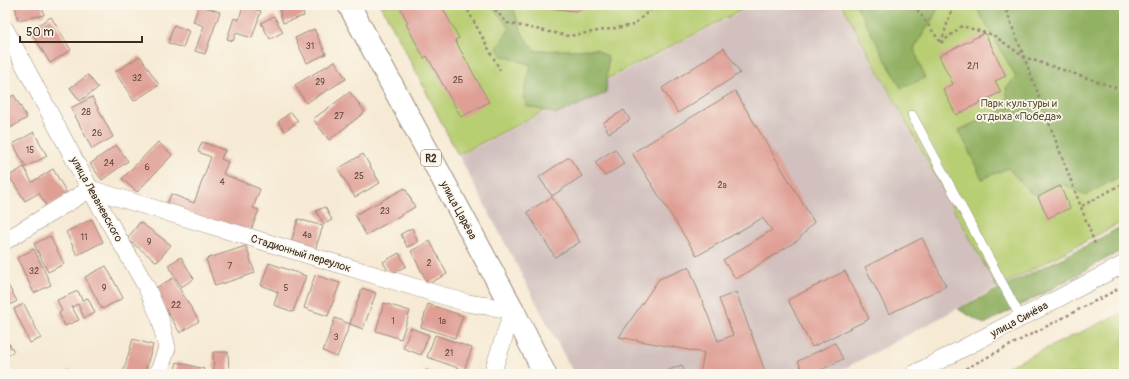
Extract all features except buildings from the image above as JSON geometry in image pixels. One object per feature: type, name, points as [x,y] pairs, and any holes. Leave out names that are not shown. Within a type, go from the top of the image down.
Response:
[{"type":"main road","name":"улица Царёва","points":[[349,5],[513,310],[545,374]]},
{"type":"street","name":"улица Леваневского","points":[[5,30],[90,189],[146,286],[160,318],[166,348],[158,374]]},
{"type":"street","name":"Стадионный переулок","points":[[90,189],[467,303],[513,310]]},
{"type":"street","points":[[5,241],[90,189]]},
{"type":"street","name":"улица Синёва","points":[[914,374],[1124,264]]},
{"type":"street","points":[[492,374],[513,310]]},
{"type":"lane","points":[[912,115],[1021,318]]},
{"type":"path","points":[[465,5],[500,70]]},
{"type":"path","points":[[490,5],[507,23],[569,36],[633,24],[656,5]]},
{"type":"path","points":[[914,5],[941,43]]},
{"type":"path","points":[[941,43],[954,5]]},
{"type":"path","points":[[1004,5],[1082,206],[1095,244]]},
{"type":"path","points":[[941,43],[962,26],[993,35],[1024,57],[1117,88],[1124,87]]},
{"type":"path","points":[[1082,206],[1124,183]]},
{"type":"path","points":[[955,374],[1124,286]]},
{"type":"shaded area","points":[[755,5],[841,5],[996,288],[834,374],[574,374],[459,156]]},
{"type":"green space","points":[[381,5],[752,5],[458,155]]},
{"type":"green space","points":[[490,5],[514,5],[513,7],[523,35],[535,51],[596,49],[608,57],[606,93],[557,114],[526,106],[523,96],[531,65],[501,55],[497,48],[510,28]]},
{"type":"green space","name":"Парк культуры и отдыха «Победа»","points":[[842,5],[1124,5],[1124,221],[997,288]]},
{"type":"green space","points":[[856,5],[940,5],[914,49],[925,78],[901,88]]},
{"type":"green space","points":[[975,5],[1124,5],[1124,174],[1086,195],[1061,183],[1033,195],[1008,168],[982,179],[959,130],[1009,107],[1006,88],[1016,77]]},
{"type":"green space","points":[[1124,225],[1124,249],[984,324],[958,309],[1082,248]]},
{"type":"green space","points":[[1124,312],[1124,374],[992,374]]}]
